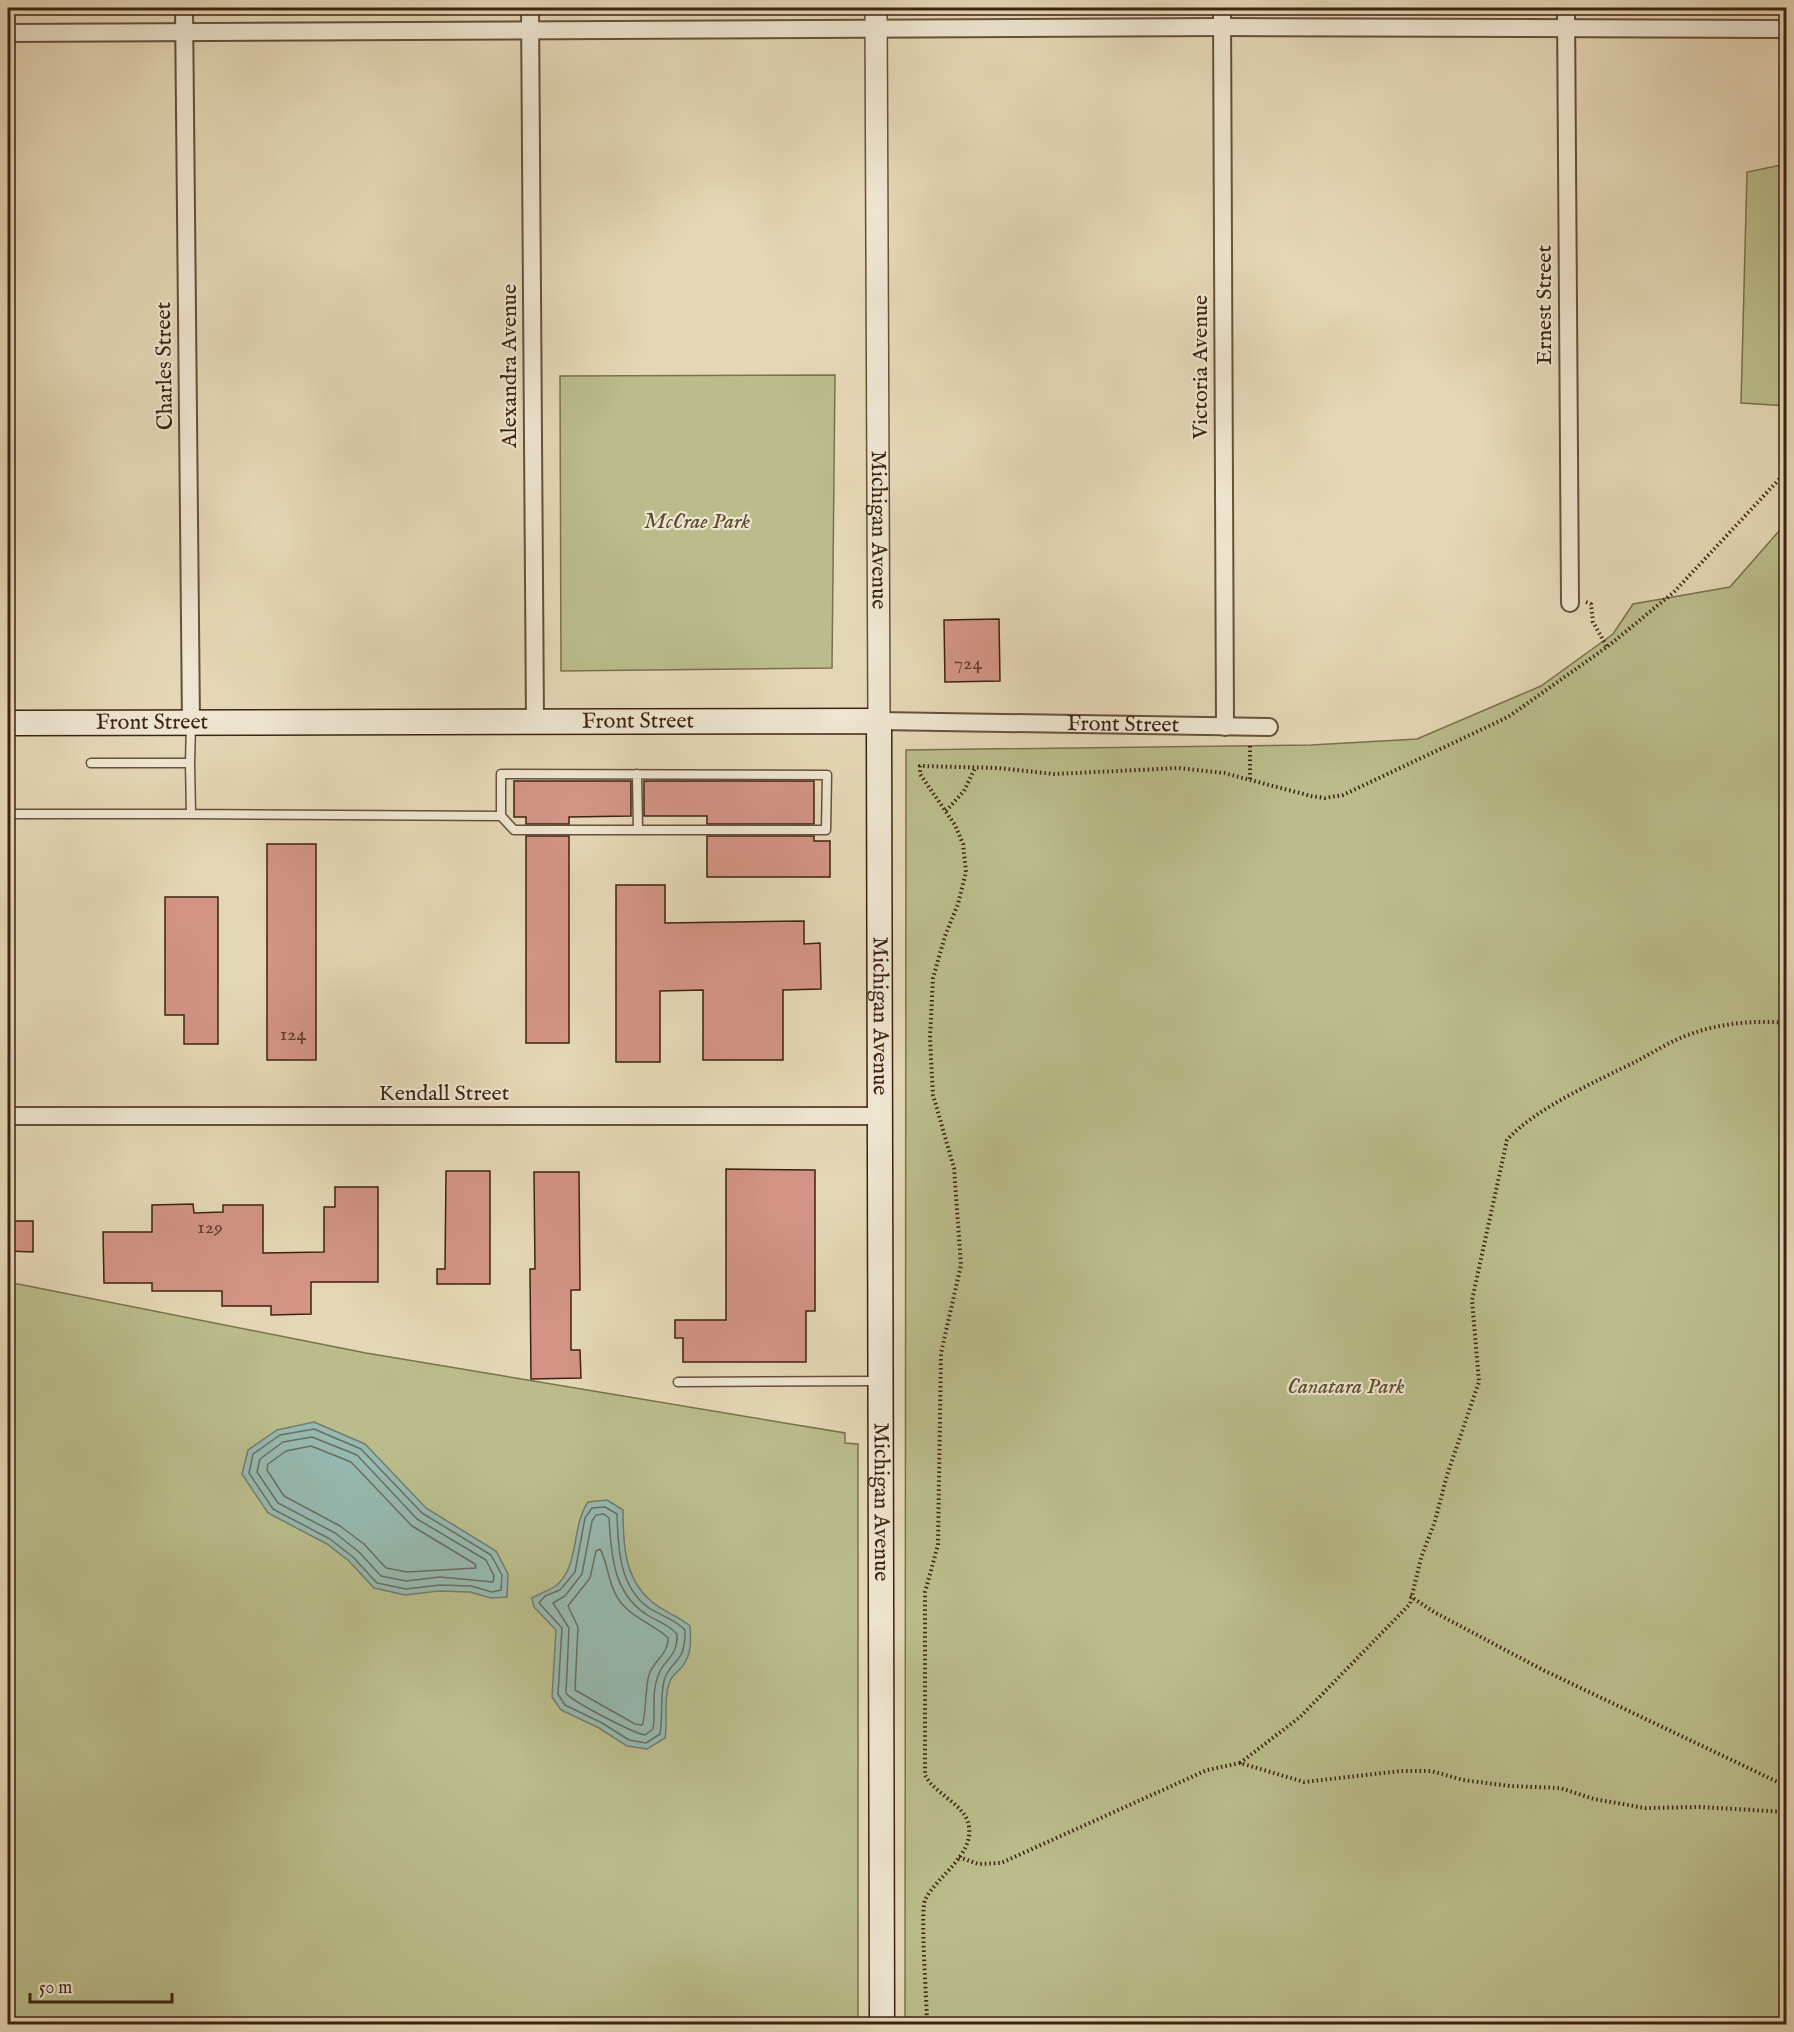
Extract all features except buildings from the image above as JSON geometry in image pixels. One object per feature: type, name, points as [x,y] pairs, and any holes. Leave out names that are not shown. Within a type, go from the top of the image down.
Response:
[{"type":"main road","name":"Front Street","points":[[8,723],[879,721]]},
{"type":"main road","name":"Michigan Avenue","points":[[879,721],[882,2025]]},
{"type":"street","name":"Charles Street","points":[[184,8],[191,723]]},
{"type":"street","name":"Alexandra Avenue","points":[[530,8],[535,723]]},
{"type":"street","name":"Michigan Avenue","points":[[876,8],[879,721]]},
{"type":"street","name":"Victoria Avenue","points":[[1222,8],[1225,727]]},
{"type":"street","name":"Ernest Street","points":[[1566,8],[1570,603]]},
{"type":"street","points":[[8,33],[877,31],[1222,27],[1786,29]]},
{"type":"street","name":"Front Street","points":[[879,721],[1269,727]]},
{"type":"street","name":"Kendall Street","points":[[8,1116],[880,1116]]},
{"type":"lane","points":[[191,723],[191,814]]},
{"type":"lane","points":[[91,763],[190,763]]},
{"type":"lane","points":[[501,774],[637,774],[826,775],[826,830],[514,830],[501,816],[501,774]]},
{"type":"lane","points":[[637,774],[638,830]]},
{"type":"lane","points":[[8,814],[501,816]]},
{"type":"lane","points":[[678,1382],[880,1381]]},
{"type":"path","points":[[927,2025],[924,1902],[959,1857],[969,1833],[969,1824],[964,1815],[929,1783],[926,1775],[925,1592],[938,1545],[941,1353],[961,1265],[954,1168],[933,1095],[930,1038],[933,978],[945,936],[958,904],[966,872],[963,844],[955,825],[920,774],[920,766],[1054,774],[1179,768],[1250,779],[1311,796],[1325,798],[1343,795],[1508,717],[1607,647],[1674,592],[1786,472]]},
{"type":"path","points":[[1570,603],[1591,604],[1593,622],[1607,647]]},
{"type":"path","points":[[1250,744],[1250,779]]},
{"type":"path","points":[[946,811],[964,791],[975,768]]},
{"type":"path","points":[[959,1857],[978,1864],[1001,1863],[1207,1770],[1240,1763],[1300,1717],[1386,1626],[1404,1614],[1410,1604],[1410,1596],[1479,1382],[1472,1300],[1508,1140],[1519,1126],[1603,1078],[1691,1034],[1763,1021],[1786,1023]]},
{"type":"path","points":[[1410,1596],[1434,1612],[1543,1670],[1786,1786]]},
{"type":"path","points":[[1240,1763],[1304,1782],[1401,1771],[1431,1771],[1463,1780],[1510,1786],[1560,1788],[1594,1799],[1645,1808],[1701,1807],[1786,1812]]},
{"type":"green space","points":[[1786,164],[1786,406],[1741,403],[1747,172]]},
{"type":"green space","name":"McCrae Park","points":[[835,375],[832,668],[561,671],[560,376]]},
{"type":"green space","name":"Canatara Park","points":[[1786,523],[1786,2024],[905,2024],[906,750],[1311,745],[1417,739],[1541,686],[1613,634],[1633,604],[1730,587]]},
{"type":"green space","points":[[8,1282],[366,1353],[845,1433],[845,1443],[858,1444],[858,2024],[8,2024]]},
{"type":"water","points":[[314,1422],[365,1444],[426,1508],[496,1551],[508,1574],[507,1597],[491,1598],[470,1592],[439,1591],[405,1595],[374,1588],[349,1561],[327,1544],[268,1513],[242,1474],[248,1450],[277,1430]]},
{"type":"water","points":[[607,1500],[623,1510],[627,1559],[635,1582],[655,1605],[690,1626],[691,1642],[688,1657],[671,1679],[668,1688],[665,1738],[647,1749],[627,1746],[599,1728],[561,1710],[552,1697],[556,1630],[534,1607],[532,1598],[555,1587],[564,1576],[569,1567],[579,1523],[588,1502]]}]
